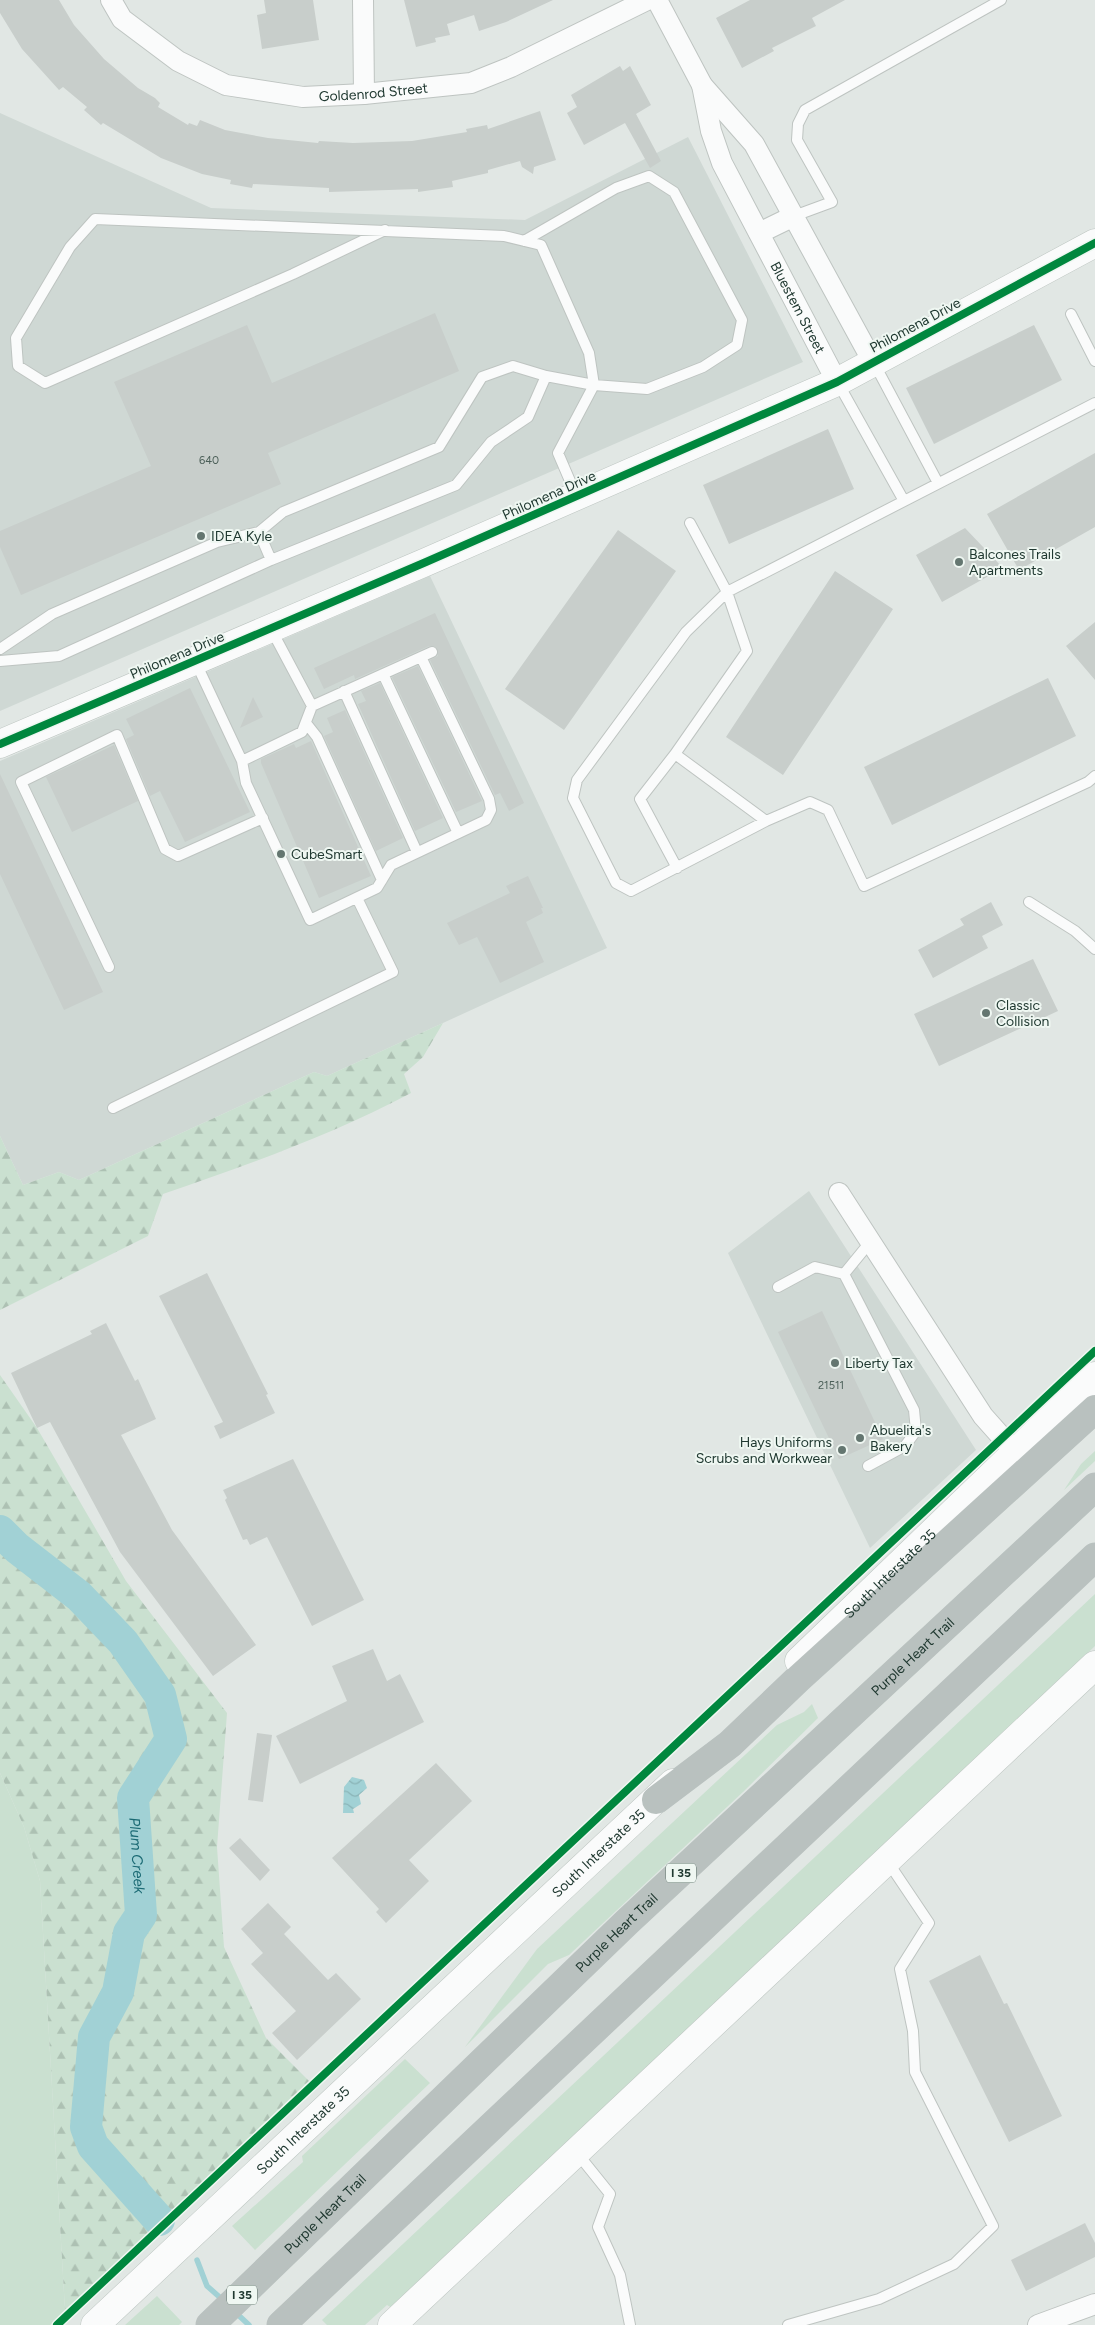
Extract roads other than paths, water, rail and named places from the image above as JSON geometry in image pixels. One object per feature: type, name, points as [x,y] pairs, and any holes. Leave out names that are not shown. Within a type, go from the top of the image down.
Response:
[{"type":"highway","points":[[656,1800],[730,1744],[799,1678],[1095,1409]]},
{"type":"highway","name":"Purple Heart Trail","points":[[210,2325],[274,2266],[627,1922],[1095,1487]]},
{"type":"highway","points":[[280,2325],[1095,1557]]},
{"type":"main road","name":"Philomena Drive","points":[[0,744],[837,382],[1095,243]]},
{"type":"main road","name":"South Interstate 35","points":[[96,2325],[656,1800],[1095,1376]]},
{"type":"main road","points":[[392,2325],[1095,1664]]},
{"type":"street","name":"Goldenrod Street","points":[[111,0],[122,19],[178,60],[226,84],[303,97],[364,94],[472,84],[511,67],[647,0]]},
{"type":"street","points":[[363,0],[364,94]]},
{"type":"street","name":"Bluestem Street","points":[[657,0],[702,85],[754,144],[873,362]]},
{"type":"street","name":"Bluestem Street","points":[[702,85],[711,131],[722,163],[837,382]]},
{"type":"street","points":[[759,233],[794,216]]},
{"type":"street","points":[[839,1193],[983,1416],[1015,1452]]},
{"type":"street","points":[[1038,2325],[1095,2304]]},
{"type":"lane","points":[[794,216],[832,202],[797,140],[798,124],[805,110],[1001,0]]},
{"type":"lane","points":[[0,649],[52,614],[217,542],[258,532],[283,512],[439,447],[482,377],[513,366],[546,376],[594,385],[647,389],[703,368],[737,345],[742,320],[674,192],[649,176],[616,188],[524,241]]},
{"type":"lane","points":[[385,230],[294,274],[45,383],[18,366],[16,338],[70,247],[95,218],[385,230],[504,236],[541,245],[590,353],[594,385],[558,453],[576,496]]},
{"type":"lane","points":[[1071,314],[1095,361]]},
{"type":"lane","points":[[873,362],[938,484]]},
{"type":"lane","points":[[0,662],[59,656],[272,560],[456,485],[491,442],[528,417],[546,376]]},
{"type":"lane","points":[[837,382],[904,501]]},
{"type":"lane","points":[[1095,403],[727,592],[686,632],[577,780],[573,798],[616,883],[631,891],[766,821],[810,802],[828,810],[864,886],[1088,782],[1095,776]]},
{"type":"lane","points":[[677,868],[640,799],[675,754],[747,651],[727,592],[690,523]]},
{"type":"lane","points":[[258,532],[272,560]]},
{"type":"lane","points":[[271,628],[312,706]]},
{"type":"lane","points":[[242,761],[302,732],[312,706],[432,652]]},
{"type":"lane","points":[[195,661],[242,761],[246,783],[310,920],[377,888],[391,865],[486,820],[491,810],[490,799],[421,657]]},
{"type":"lane","points":[[383,674],[458,833]]},
{"type":"lane","points":[[344,692],[417,852]]},
{"type":"lane","points":[[306,723],[317,737],[382,880]]},
{"type":"lane","points":[[109,967],[21,782],[117,735],[165,849],[178,856],[262,818]]},
{"type":"lane","points":[[675,754],[766,821]]},
{"type":"lane","points":[[113,1108],[393,972],[357,898]]},
{"type":"lane","points":[[1028,902],[1075,931],[1095,949]]},
{"type":"lane","points":[[844,1274],[871,1241]]},
{"type":"lane","points":[[778,1287],[815,1268],[844,1274]]},
{"type":"lane","points":[[844,1274],[914,1410],[916,1431],[905,1446],[868,1466]]},
{"type":"lane","points":[[788,2325],[879,2299],[954,2264],[993,2226],[915,2072],[913,2031],[900,1969],[928,1923],[887,1861]]},
{"type":"lane","points":[[576,2152],[610,2194],[598,2228],[620,2275],[630,2325]]},
{"type":"water","points":[[352,1777],[364,1780],[367,1788],[359,1795],[361,1804],[353,1809],[354,1813],[343,1813],[344,1787]]},
{"type":"waterway","name":"Plum Creek","points":[[0,1531],[17,1548],[79,1596],[123,1642],[160,1695],[171,1739],[133,1798],[141,1915],[129,1933],[118,1992],[94,2037],[86,2127],[93,2146],[159,2220]]},
{"type":"waterway","name":"Plum Creek","points":[[197,2260],[207,2286],[224,2301]]},
{"type":"waterway","name":"Plum Creek","points":[[234,2311],[249,2325]]},
{"type":"place","name":"IDEA Kyle","points":[[201,536]]},
{"type":"place","name":"Balcones Trails Apartments","points":[[959,562]]},
{"type":"place","name":"CubeSmart","points":[[281,854]]},
{"type":"place","name":"Classic Collision","points":[[986,1013]]},
{"type":"place","name":"Liberty Tax","points":[[835,1363]]},
{"type":"place","name":"Abuelita's Bakery","points":[[860,1438]]},
{"type":"place","name":"Hays Uniforms Scrubs and Workwear","points":[[842,1450]]}]
